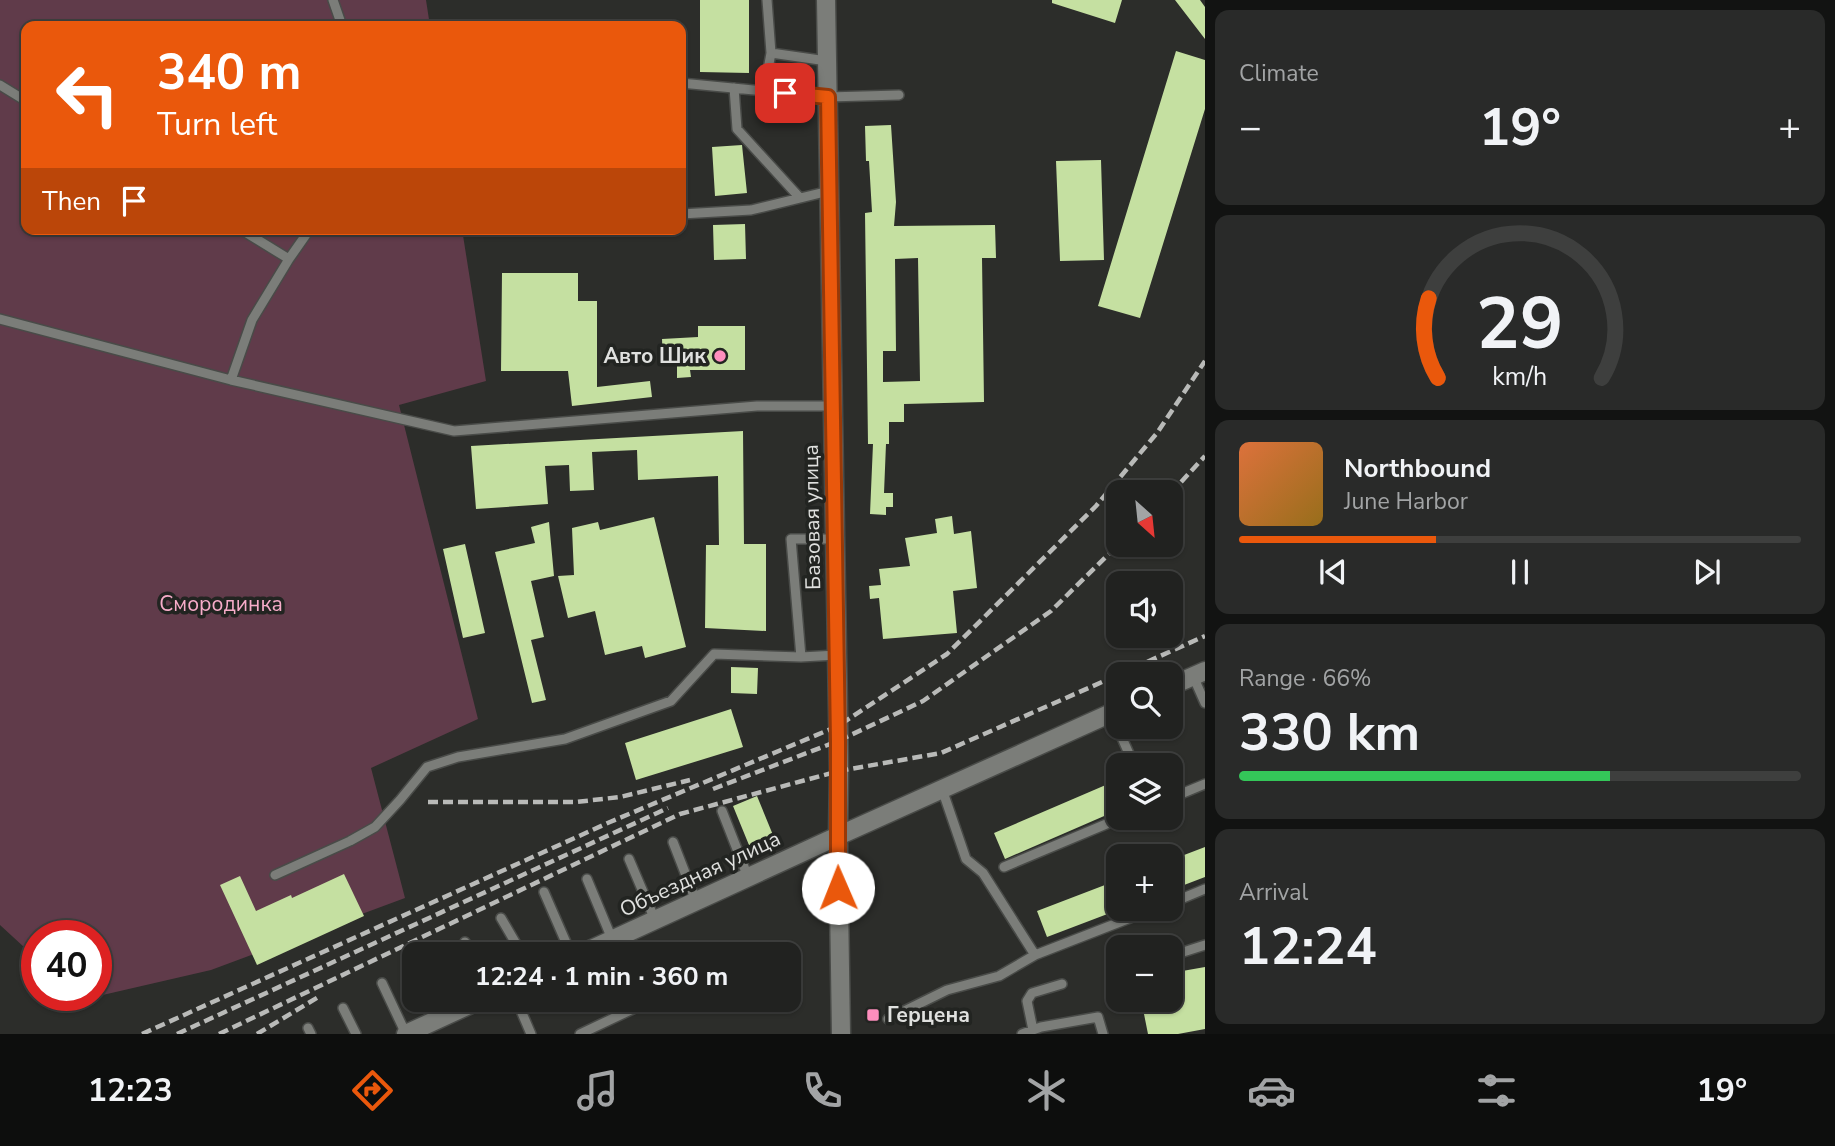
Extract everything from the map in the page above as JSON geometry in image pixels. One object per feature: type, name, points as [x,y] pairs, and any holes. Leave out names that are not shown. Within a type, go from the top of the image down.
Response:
[{"type":"main road","name":"Базовая улица","points":[[826,0],[841,1034]]},
{"type":"main road","points":[[1183,680],[1199,673]]},
{"type":"main road","name":"Объездная улица","points":[[606,942],[1106,715]]},
{"type":"main road","points":[[406,1034],[438,1012]]},
{"type":"lane","points":[[333,0],[340,21]]},
{"type":"lane","points":[[764,91],[771,53],[767,0]]},
{"type":"lane","points":[[771,53],[827,61]]},
{"type":"lane","points":[[686,83],[828,97],[899,94]]},
{"type":"lane","points":[[0,85],[21,98]]},
{"type":"lane","points":[[734,88],[737,130],[800,198]]},
{"type":"lane","points":[[686,214],[751,210],[829,191]]},
{"type":"lane","points":[[250,235],[289,259]]},
{"type":"lane","points":[[231,380],[252,320],[306,235]]},
{"type":"lane","points":[[0,319],[231,380],[454,431],[757,406],[833,406]]},
{"type":"lane","points":[[801,657],[791,539],[835,539]]},
{"type":"lane","points":[[275,875],[374,828],[427,767],[458,757],[565,740],[671,701],[714,654],[801,657],[837,655]]},
{"type":"lane","points":[[1199,673],[1205,703]]},
{"type":"lane","points":[[1183,793],[1205,784]]},
{"type":"lane","points":[[942,789],[965,859],[983,873],[1035,955]]},
{"type":"lane","points":[[722,811],[748,877]]},
{"type":"lane","points":[[1004,867],[1106,824]]},
{"type":"lane","points":[[673,842],[696,901]]},
{"type":"lane","points":[[629,859],[655,920]]},
{"type":"lane","points":[[587,879],[612,939]]},
{"type":"lane","points":[[1183,897],[1205,889]]},
{"type":"lane","points":[[544,892],[566,942]]},
{"type":"lane","points":[[501,918],[515,942]]},
{"type":"lane","points":[[888,1019],[947,990],[999,976],[1035,955],[1123,921]]},
{"type":"lane","points":[[1183,952],[1205,945]]},
{"type":"lane","points":[[382,983],[406,1034]]},
{"type":"lane","points":[[1033,1030],[1027,1001],[1032,993],[1062,984]]},
{"type":"lane","points":[[343,1008],[356,1034]]},
{"type":"lane","points":[[522,1012],[531,1034]]},
{"type":"lane","points":[[580,1034],[627,1012]]},
{"type":"lane","points":[[1022,1034],[1098,1017],[1103,1034]]},
{"type":"green space","name":"Смородинка","points":[[0,0],[426,0],[429,21],[21,21],[21,235],[463,235],[486,381],[399,405],[478,719],[371,768],[405,898],[211,970],[112,993],[112,920],[21,920],[21,944],[0,925]]},
{"type":"building","points":[[700,0],[749,0],[749,73],[700,72]]},
{"type":"building","points":[[1052,0],[1122,0],[1115,23],[1052,3]]},
{"type":"building","points":[[1175,0],[1200,0],[1205,7],[1205,39]]},
{"type":"building","points":[[1176,51],[1205,60],[1205,109],[1140,318],[1098,306]]},
{"type":"building","points":[[891,125],[896,202],[894,226],[995,225],[996,258],[982,258],[984,402],[904,404],[904,422],[889,422],[884,493],[893,493],[893,507],[886,507],[886,515],[870,514],[873,444],[868,444],[865,213],[872,212],[865,126]],"holes":[[[918,258],[920,381],[883,382],[883,351],[896,351],[895,259]]]},
{"type":"building","points":[[742,145],[747,193],[715,196],[712,147]]},
{"type":"building","points":[[1101,160],[1104,260],[1060,261],[1056,161]]},
{"type":"building","points":[[745,224],[746,259],[714,260],[713,225]]},
{"type":"building","points":[[502,273],[578,273],[578,301],[597,301],[597,387],[650,381],[652,397],[572,406],[568,371],[501,371]]},
{"type":"building","points":[[698,326],[745,326],[745,370],[690,370],[691,377],[677,378],[677,365],[663,366],[662,339],[698,337]]},
{"type":"building","points":[[743,431],[744,544],[766,544],[766,631],[705,628],[706,545],[719,545],[718,476],[638,480],[637,450],[592,452],[594,490],[570,491],[569,465],[545,466],[548,504],[476,509],[471,446]]},
{"type":"building","points":[[952,516],[954,534],[971,531],[977,588],[953,591],[957,633],[883,639],[879,598],[870,599],[869,586],[881,585],[879,569],[910,566],[905,538],[937,533],[935,519]]},
{"type":"building","points":[[654,517],[686,647],[645,658],[642,646],[605,655],[595,611],[568,618],[558,576],[574,575],[572,528],[598,522],[600,530]]},
{"type":"building","points":[[549,522],[554,576],[531,581],[544,637],[531,640],[546,700],[532,703],[495,552],[535,543],[531,527]]},
{"type":"building","points":[[465,544],[485,633],[463,638],[443,549]]},
{"type":"building","points":[[731,667],[758,668],[757,694],[731,693]]},
{"type":"building","points":[[731,709],[743,747],[636,780],[625,743]]},
{"type":"building","points":[[1106,785],[1106,815],[1005,859],[994,833]]},
{"type":"building","points":[[757,796],[775,840],[751,850],[733,806]]},
{"type":"building","points":[[1205,847],[1205,877],[1183,885],[1183,855]]},
{"type":"building","points":[[344,874],[364,916],[257,965],[220,885],[240,876],[256,911]]},
{"type":"building","points":[[1106,885],[1106,915],[1047,937],[1037,911]]},
{"type":"building","points":[[1205,967],[1205,1029],[1178,1034],[1148,1034],[1144,1012],[1183,1012],[1183,971]]},
{"type":"railway","points":[[142,1034],[610,822],[838,726],[947,654],[1096,506],[1157,433],[1205,361]]},
{"type":"railway","points":[[1183,480],[1205,456]]},
{"type":"railway","points":[[713,789],[838,741],[923,701],[1051,611],[1106,557]]},
{"type":"railway","points":[[1147,662],[1205,636]]},
{"type":"railway","points":[[219,1034],[680,814],[839,771],[941,753],[1106,680]]},
{"type":"railway","points":[[428,802],[576,802],[620,797],[690,780]]},
{"type":"railway","points":[[177,1034],[668,808]]},
{"type":"railway","points":[[257,1034],[320,996]]},
{"type":"place","name":"Авто Шик","points":[[720,356]]},
{"type":"place","name":"Герцена","points":[[873,1015]]},
{"type":"route","points":[[785,93],[828,97],[839,771],[838,888]]}]
